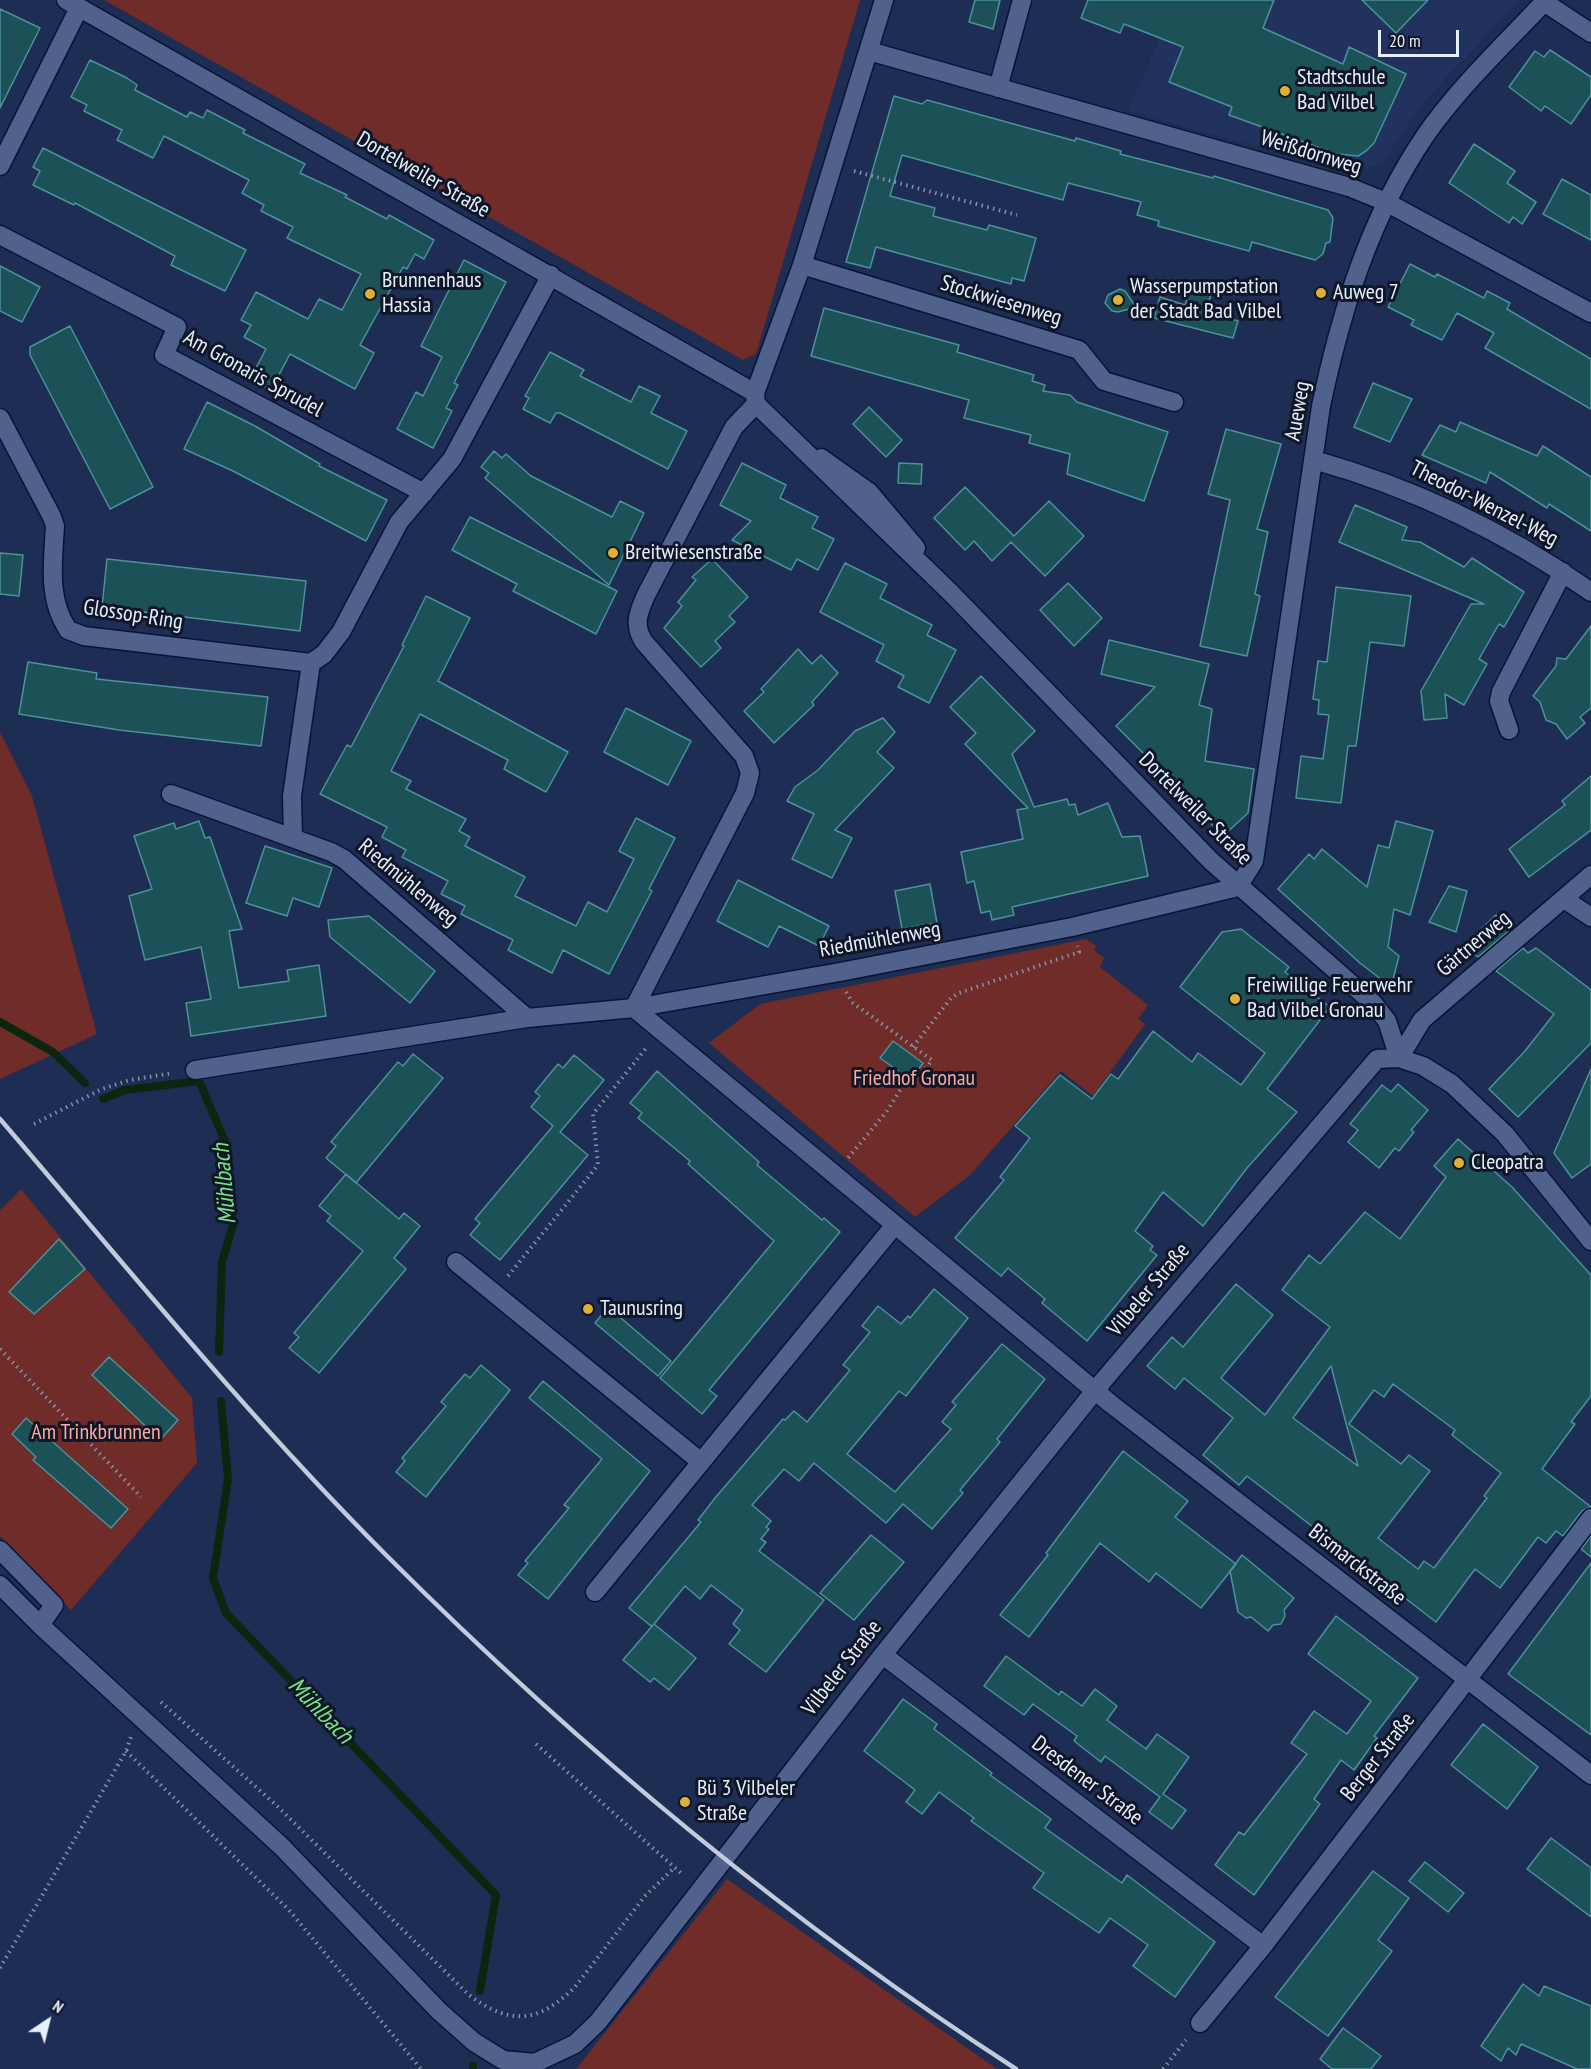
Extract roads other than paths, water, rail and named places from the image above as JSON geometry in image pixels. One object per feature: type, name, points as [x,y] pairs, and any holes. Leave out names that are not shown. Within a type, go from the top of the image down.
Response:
[{"type":"street","points":[[884,0],[802,265],[756,399],[734,427],[646,595],[636,622],[638,632],[644,642],[744,756],[750,773],[745,793],[633,1008],[1095,1391]]},
{"type":"street","points":[[998,88],[1023,0]]},
{"type":"street","points":[[1545,1],[1591,33]]},
{"type":"street","name":"Aueweg","points":[[1238,887],[1254,861],[1322,406],[1338,332],[1349,295],[1386,202],[1426,136],[1545,1]]},
{"type":"street","points":[[0,166],[73,4]]},
{"type":"street","name":"Dortelweiler Straße","points":[[73,4],[551,275],[756,399],[789,439],[832,464],[869,492],[895,521],[951,593],[1238,887],[1373,1003],[1387,1021],[1399,1058]]},
{"type":"street","name":"Weißdornweg","points":[[869,51],[1349,187],[1386,202],[1591,313]]},
{"type":"street","name":"Am Gronaris Sprudel","points":[[0,235],[177,327],[164,355],[424,493]]},
{"type":"street","name":"Stockwiesenweg","points":[[802,265],[1079,350],[1104,381],[1174,402]]},
{"type":"street","points":[[293,838],[292,796],[310,663],[324,654],[341,633],[399,522],[452,459],[551,275]]},
{"type":"street","name":"Glossop-Ring","points":[[0,418],[55,526],[52,588],[55,606],[68,630],[84,636],[310,663]]},
{"type":"street","name":"Theodor-Wenzel-Weg","points":[[1314,460],[1362,473],[1439,504],[1563,572],[1591,592]]},
{"type":"street","name":"Theodor-Wenzel-Weg","points":[[1509,730],[1499,701],[1501,692],[1563,572]]},
{"type":"street","name":"Riedmühlenweg","points":[[171,794],[331,852],[354,866],[527,1018]]},
{"type":"street","name":"Gärtnerweg","points":[[1399,1058],[1422,1020],[1591,875]]},
{"type":"street","name":"Riedmühlenweg","points":[[195,1070],[527,1018],[633,1008],[840,972],[1072,927],[1238,887]]},
{"type":"street","points":[[1564,899],[1591,917]]},
{"type":"street","points":[[1399,1058],[1423,1066],[1452,1084],[1505,1134],[1591,1241]]},
{"type":"street","name":"Vilbeler Straße","points":[[0,1585],[139,1717],[282,1847],[459,2030],[492,2054],[515,2063],[535,2063],[575,2044],[598,2022],[883,1655],[1095,1391],[1377,1059],[1399,1058]]},
{"type":"street","points":[[595,1592],[894,1226]]},
{"type":"street","points":[[456,1262],[701,1462]]},
{"type":"street","name":"Bismarckstraße","points":[[1095,1391],[1466,1681],[1591,1775]]},
{"type":"street","name":"Berger Straße","points":[[1200,2023],[1263,1946],[1591,1518]]},
{"type":"street","points":[[0,1550],[54,1605],[40,1625]]},
{"type":"street","name":"Dresdener Straße","points":[[883,1655],[1263,1946]]},
{"type":"waterway","name":"Mühlbach","points":[[0,1022],[53,1052],[85,1083]]},
{"type":"waterway","name":"Mühlbach","points":[[103,1099],[125,1090],[199,1081],[225,1141],[233,1225],[222,1262],[219,1352]]},
{"type":"waterway","name":"Mühlbach","points":[[221,1401],[228,1479],[213,1578],[226,1613],[496,1895],[480,1991]]},
{"type":"railway","points":[[0,1119],[237,1396],[335,1503],[459,1626],[534,1696],[688,1829],[849,1954],[1016,2069]]},
{"type":"place","name":"Stadtschule Bad Vilbel","points":[[1285,91]]},
{"type":"place","name":"Auweg 7","points":[[1321,293]]},
{"type":"place","name":"Brunnenhaus Hassia","points":[[370,294]]},
{"type":"place","name":"Wasserpumpstation der Stadt Bad Vilbel","points":[[1118,300]]},
{"type":"place","name":"Breitwiesenstraße","points":[[613,553]]},
{"type":"place","name":"Freiwillige Feuerwehr Bad Vilbel Gronau","points":[[1235,999]]},
{"type":"place","name":"Cleopatra","points":[[1459,1163]]},
{"type":"place","name":"Taunusring","points":[[588,1309]]},
{"type":"place","name":"Bü 3 Vilbeler Straße","points":[[685,1802]]},
{"type":"park label","name":"Friedhof Gronau","points":[[914,1079]]},
{"type":"park label","name":"Am Trinkbrunnen","points":[[96,1433]]}]
